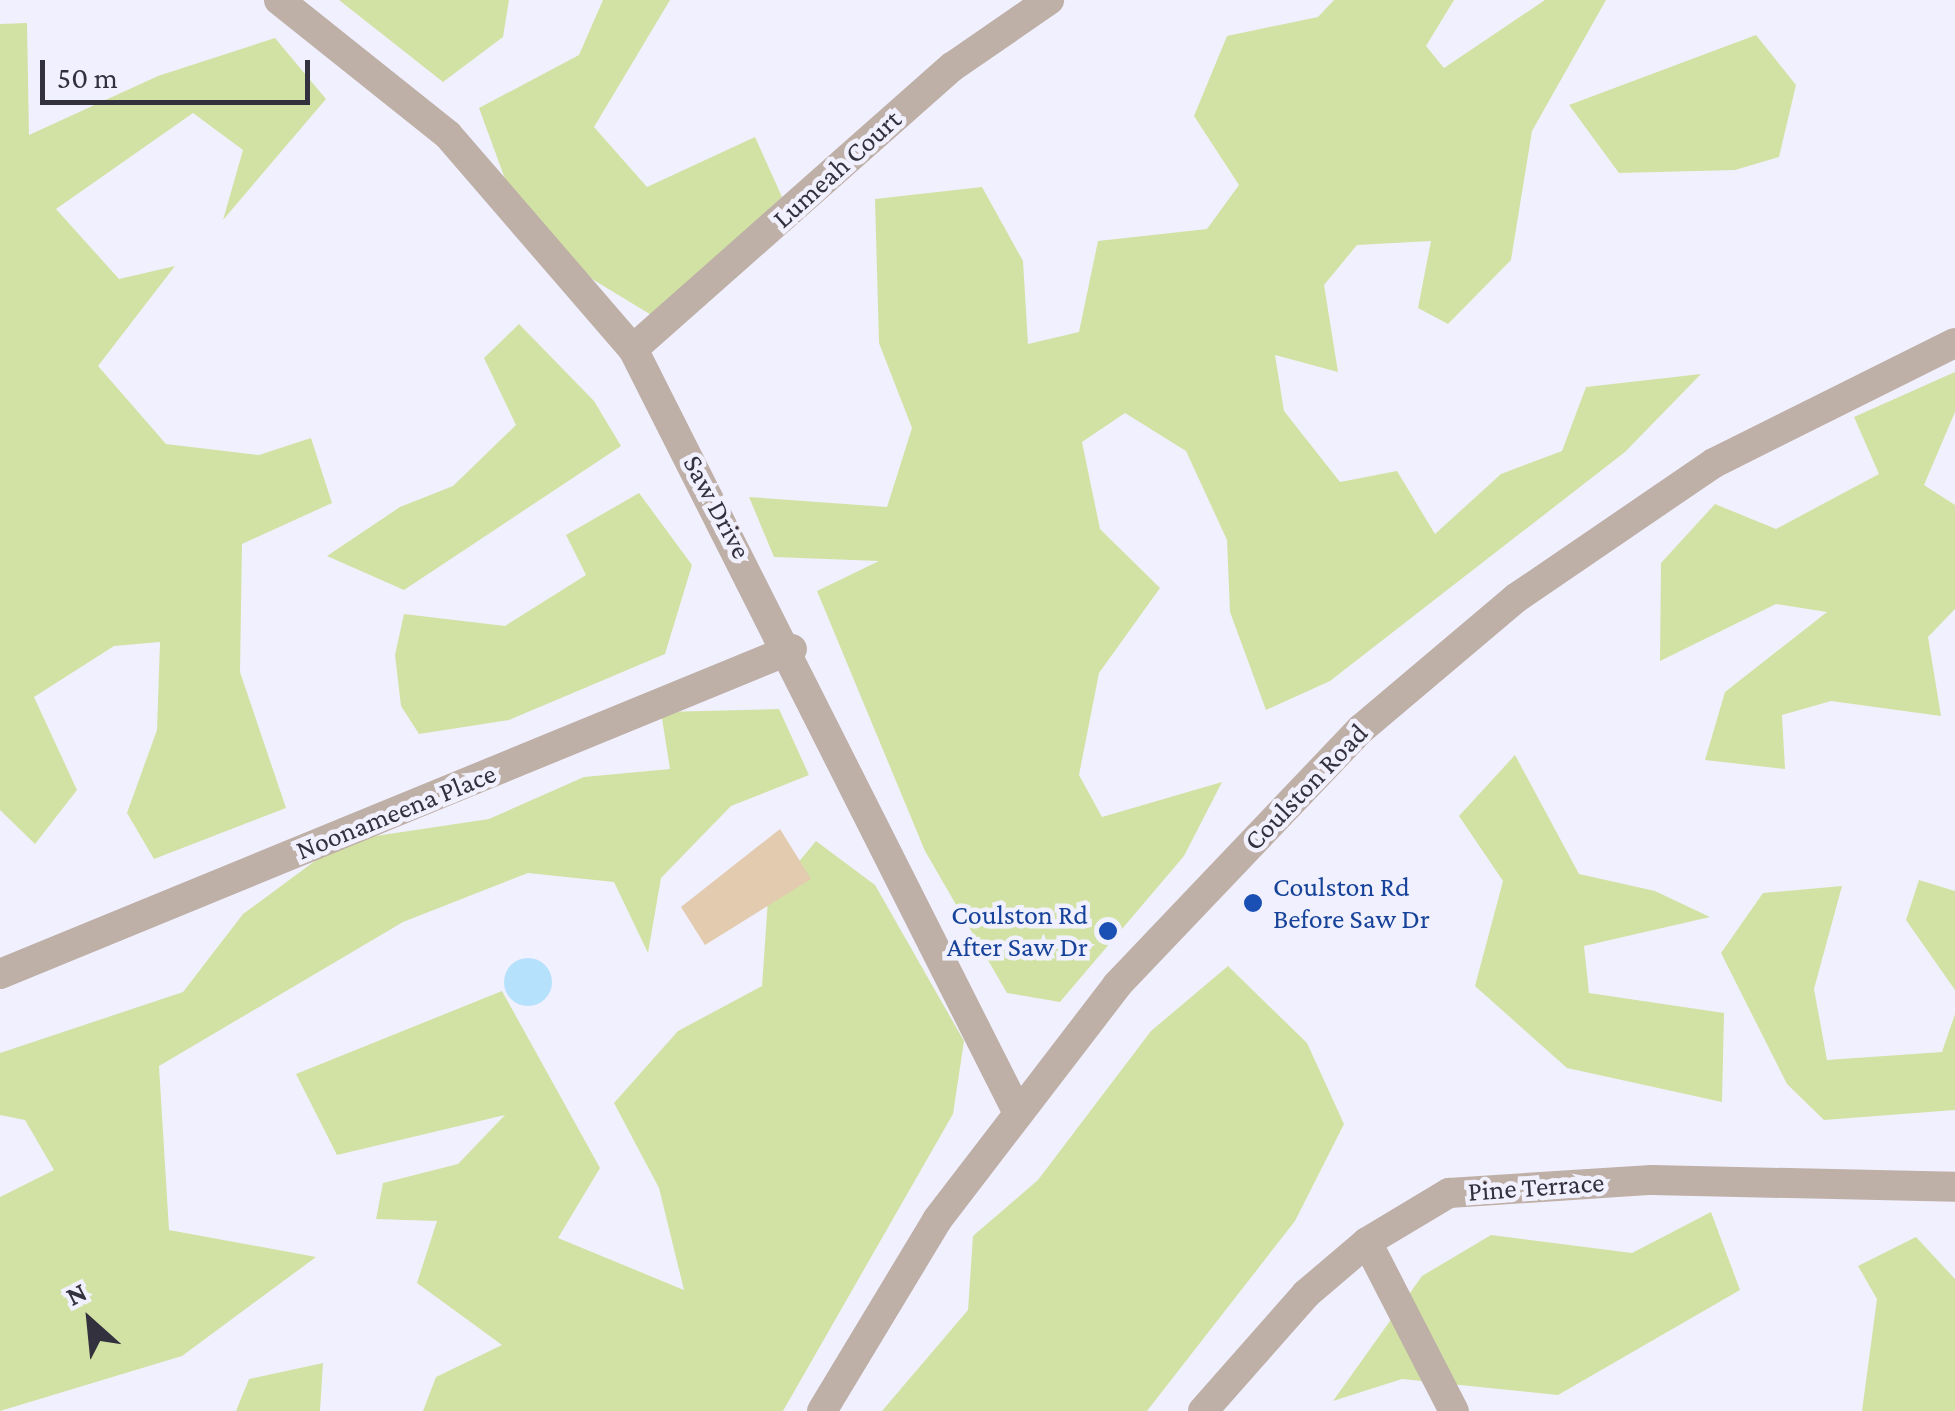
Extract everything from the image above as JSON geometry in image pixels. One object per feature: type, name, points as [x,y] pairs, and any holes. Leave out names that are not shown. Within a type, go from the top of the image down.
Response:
[{"type":"street","name":"Saw Drive","points":[[279,0],[448,135],[634,349],[792,649],[1018,1113]]},
{"type":"street","name":"Lumeah Court","points":[[634,349],[952,67],[1048,0]]},
{"type":"street","name":"Coulston Road","points":[[822,1411],[926,1237],[1117,985],[1361,729],[1516,598],[1714,462],[1955,343]]},
{"type":"street","name":"Noonameena Place","points":[[0,974],[792,649]]},
{"type":"street","name":"Pine Terrace","points":[[1203,1411],[1306,1294],[1366,1242],[1449,1194],[1504,1183],[1955,1187]]},
{"type":"street","points":[[1366,1242],[1454,1411]]},
{"type":"green space","points":[[339,0],[509,0],[503,37],[443,82]]},
{"type":"green space","points":[[603,0],[670,0],[594,127],[647,187],[755,137],[782,197],[653,316],[592,279],[508,187],[479,108],[579,55]]},
{"type":"green space","points":[[1334,0],[1454,0],[1426,46],[1444,68],[1545,0],[1606,0],[1532,131],[1511,260],[1448,324],[1418,308],[1431,241],[1357,245],[1324,285],[1338,372],[1275,355],[1284,411],[1340,482],[1397,471],[1435,534],[1501,474],[1562,451],[1586,387],[1701,374],[1625,452],[1330,681],[1266,710],[1230,612],[1227,540],[1186,451],[1125,413],[1082,442],[1100,529],[1160,588],[1099,673],[1079,775],[1102,817],[1222,782],[1184,856],[1060,1002],[1007,993],[925,851],[817,591],[879,561],[774,557],[749,497],[887,507],[912,428],[879,343],[875,199],[982,187],[1023,261],[1028,344],[1079,332],[1098,241],[1207,229],[1239,185],[1194,116],[1227,36],[1318,17]]},
{"type":"green space","points":[[27,23],[29,135],[158,76],[275,38],[326,99],[223,220],[243,150],[193,113],[56,209],[119,279],[175,266],[98,366],[166,444],[259,455],[311,438],[332,503],[242,544],[240,672],[286,808],[154,859],[127,813],[157,730],[160,642],[114,646],[34,697],[77,790],[35,844],[0,810],[0,24]]},
{"type":"green space","points":[[1756,35],[1796,85],[1779,157],[1735,170],[1619,173],[1569,105]]},
{"type":"green space","points":[[519,324],[594,401],[621,446],[404,590],[327,556],[400,507],[453,486],[516,425],[484,358]]},
{"type":"green space","points":[[1955,372],[1955,412],[1924,485],[1955,505],[1955,609],[1928,637],[1941,716],[1831,701],[1782,715],[1785,769],[1705,760],[1725,692],[1827,612],[1776,604],[1660,661],[1661,563],[1715,504],[1776,529],[1879,474],[1854,417]]},
{"type":"green space","points":[[639,493],[692,565],[665,654],[509,720],[419,734],[401,706],[395,655],[404,614],[505,626],[586,575],[566,535]]},
{"type":"green space","points":[[779,709],[809,775],[731,806],[661,878],[648,953],[614,882],[528,873],[403,922],[159,1066],[169,1230],[316,1257],[182,1356],[0,1411],[0,1197],[54,1170],[25,1120],[0,1115],[0,1053],[183,992],[243,914],[342,841],[489,819],[584,777],[670,769],[661,712]]},
{"type":"green space","points":[[1515,755],[1579,874],[1655,891],[1710,917],[1584,946],[1589,993],[1724,1013],[1722,1102],[1567,1068],[1475,986],[1503,881],[1459,816]]},
{"type":"green space","points":[[816,841],[875,885],[964,1041],[953,1114],[783,1411],[423,1411],[436,1377],[502,1345],[417,1283],[437,1221],[376,1219],[383,1183],[458,1164],[505,1115],[337,1155],[296,1074],[502,991],[600,1168],[558,1238],[684,1290],[659,1188],[614,1103],[678,1031],[762,986],[768,899]]},
{"type":"green space","points":[[1919,880],[1955,891],[1955,990],[1906,920]]},
{"type":"green space","points":[[1842,886],[1814,989],[1827,1060],[1942,1052],[1955,1014],[1955,1110],[1824,1120],[1787,1084],[1721,953],[1763,893]]},
{"type":"green space","points":[[1228,966],[1307,1043],[1344,1124],[1295,1221],[1147,1411],[882,1411],[968,1310],[973,1236],[1038,1180],[1151,1031]]},
{"type":"green space","points":[[1711,1212],[1740,1290],[1558,1395],[1402,1379],[1333,1401],[1422,1276],[1491,1235],[1632,1253]]},
{"type":"green space","points":[[1916,1237],[1955,1279],[1955,1411],[1862,1411],[1877,1299],[1858,1266]]},
{"type":"green space","points":[[323,1363],[320,1411],[236,1411],[249,1379]]},
{"type":"water","points":[[528,958],[545,965],[552,982],[545,999],[528,1006],[511,999],[504,982],[511,965]]},
{"type":"building","points":[[780,829],[811,879],[705,945],[681,907]]},
{"type":"place","name":"Coulston Rd Before Saw Dr","points":[[1253,903]]},
{"type":"place","name":"Coulston Rd After Saw Dr","points":[[1108,931]]}]
